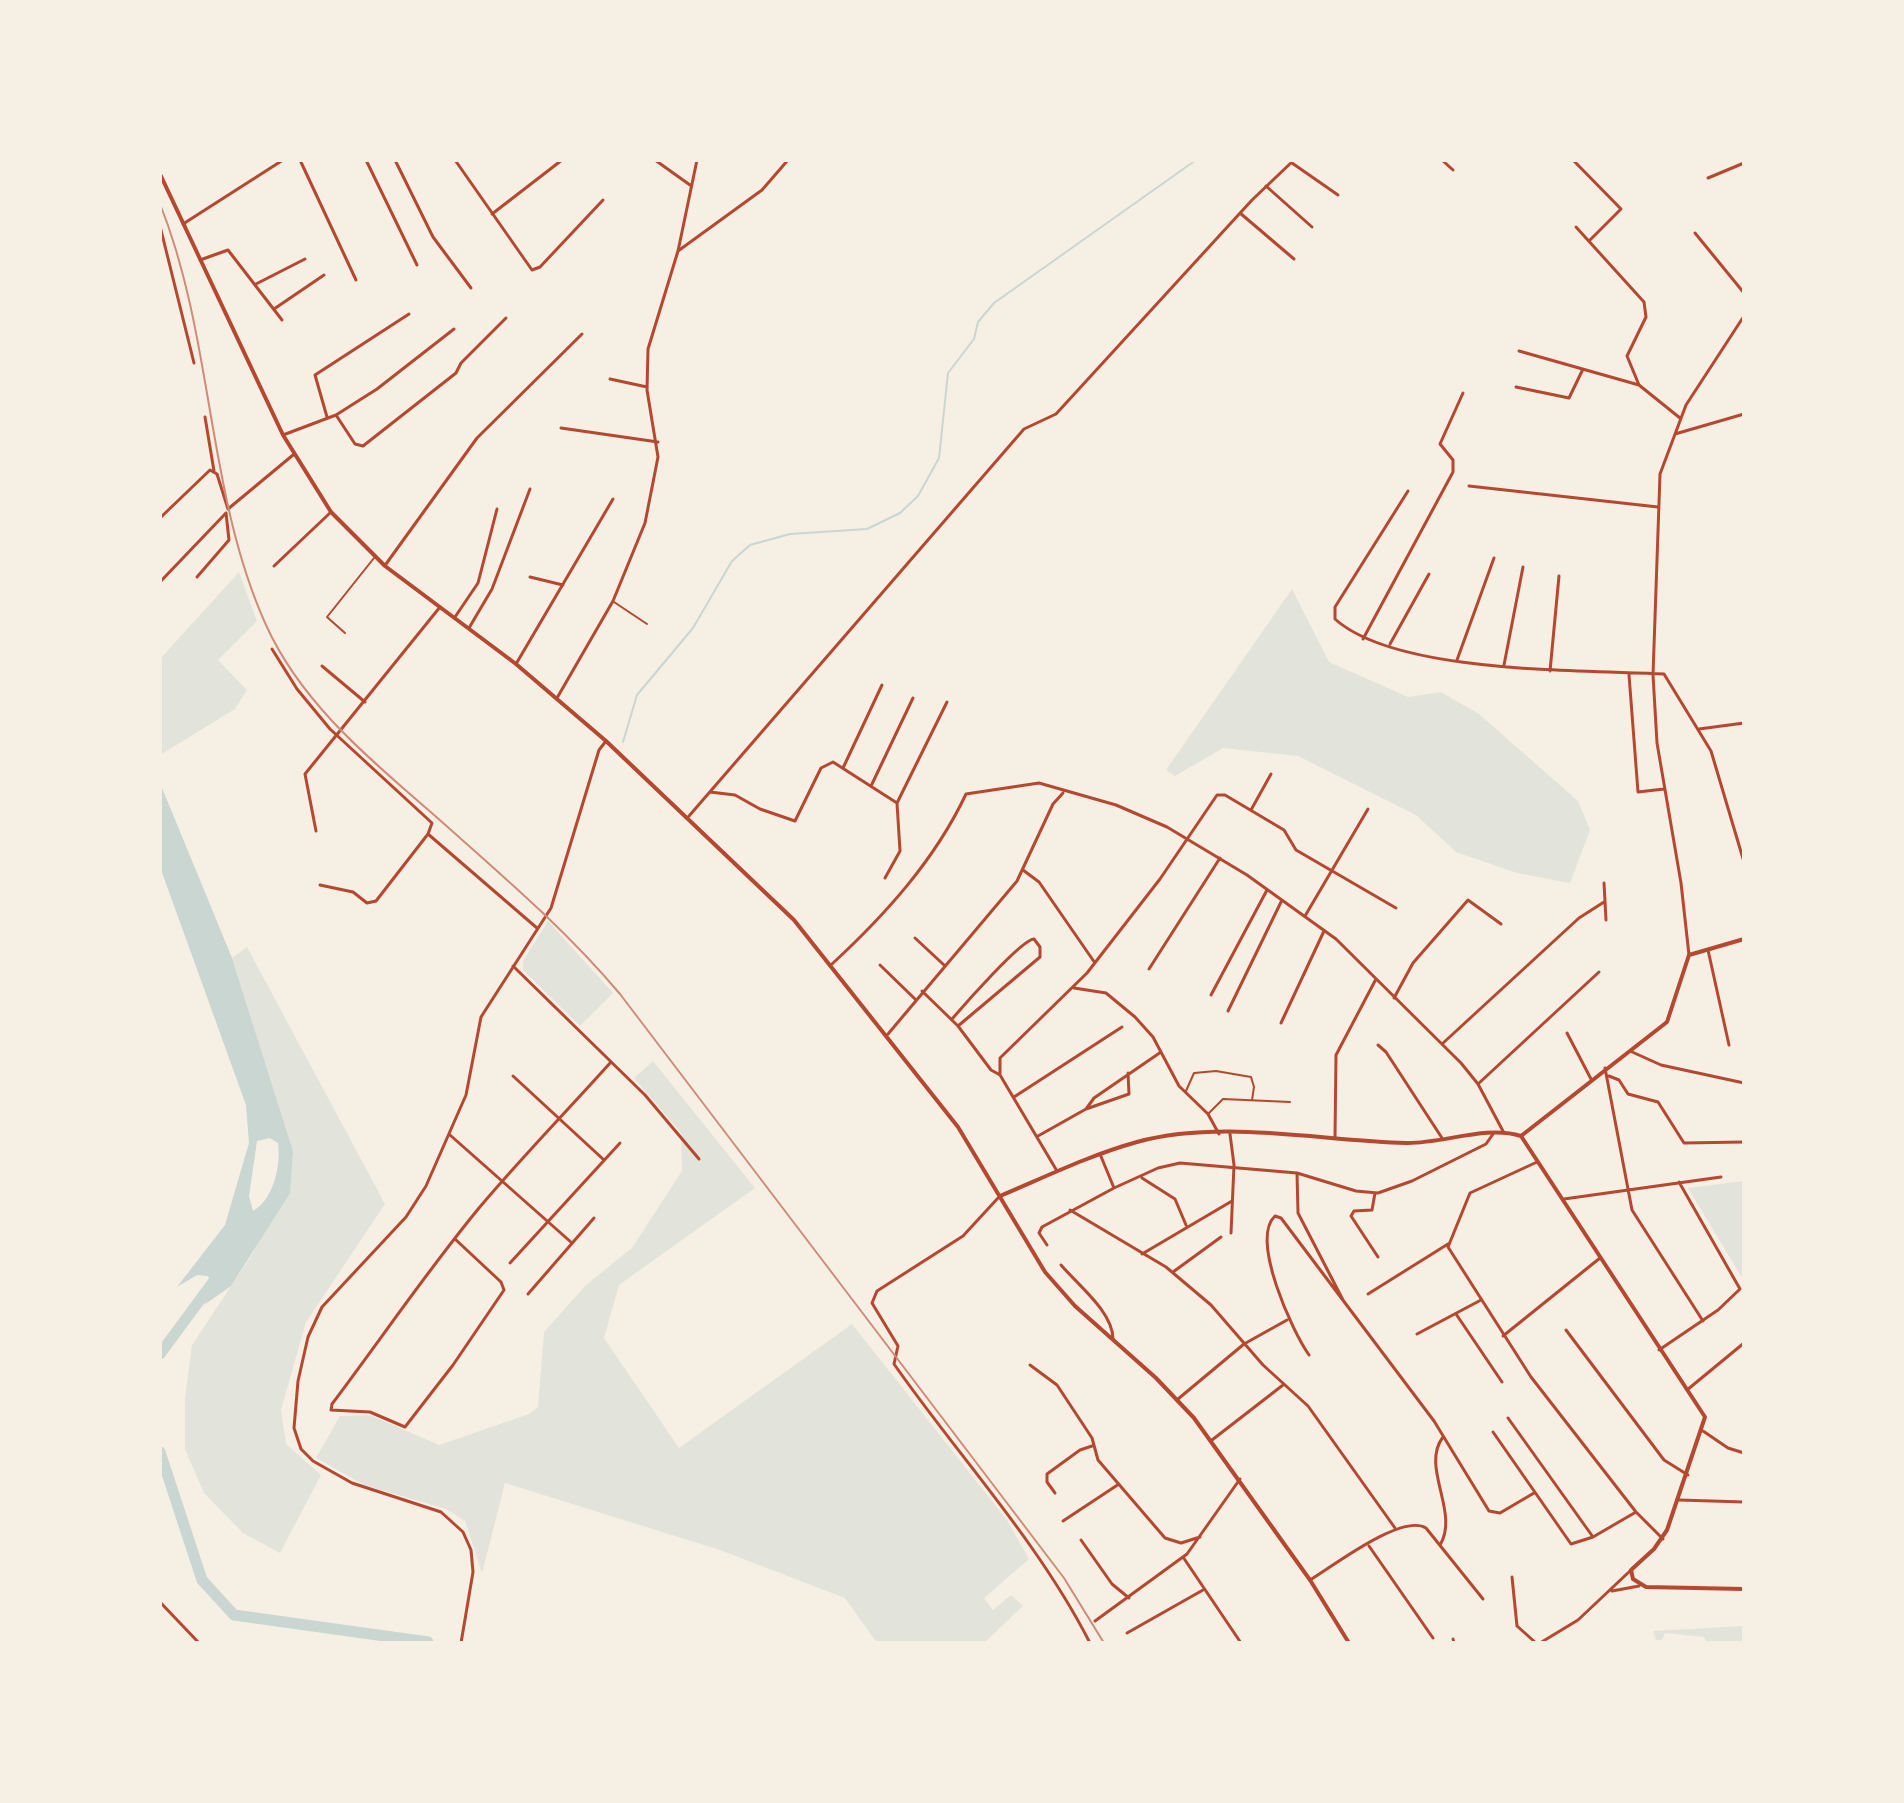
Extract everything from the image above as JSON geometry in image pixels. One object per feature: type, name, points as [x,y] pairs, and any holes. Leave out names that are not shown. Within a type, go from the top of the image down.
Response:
[{"type":"main road","points":[[160,174],[293,455],[331,512],[385,566],[557,698],[765,889],[832,964],[958,1127],[1050,1278],[1113,1341],[1178,1399],[1212,1440],[1310,1580],[1349,1643]]},
{"type":"main road","points":[[1521,1136],[1670,1017],[1683,964],[1689,955],[1744,939]]},
{"type":"main road","points":[[1000,1196],[1100,1154],[1155,1139],[1230,1134],[1405,1143],[1504,1133],[1521,1136],[1705,1417],[1688,1475],[1663,1539],[1631,1570],[1639,1586],[1744,1589]]},
{"type":"street","points":[[183,224],[283,160]]},
{"type":"street","points":[[300,160],[356,280]]},
{"type":"street","points":[[366,160],[417,265]]},
{"type":"street","points":[[395,160],[433,237],[471,288]]},
{"type":"street","points":[[455,160],[534,271],[603,200]]},
{"type":"street","points":[[492,215],[562,160]]},
{"type":"street","points":[[655,160],[690,185]]},
{"type":"street","points":[[557,698],[613,601],[645,523],[656,480],[658,442],[647,387],[648,349],[678,251],[697,160]]},
{"type":"street","points":[[678,251],[755,196],[776,178],[788,160]]},
{"type":"street","points":[[1442,160],[1453,170]]},
{"type":"street","points":[[1573,160],[1621,209],[1589,241]]},
{"type":"street","points":[[689,816],[1024,429],[1056,414],[1266,186],[1293,161],[1338,195]]},
{"type":"street","points":[[1708,178],[1744,163]]},
{"type":"street","points":[[1266,186],[1312,227]]},
{"type":"street","points":[[1240,213],[1294,259]]},
{"type":"street","points":[[160,226],[194,363]]},
{"type":"street","points":[[1576,227],[1637,292],[1646,309],[1627,356],[1639,385]]},
{"type":"street","points":[[1695,233],[1744,293]]},
{"type":"street","points":[[200,260],[225,249],[282,320]]},
{"type":"street","points":[[256,284],[305,259]]},
{"type":"street","points":[[274,309],[324,275]]},
{"type":"street","points":[[327,417],[315,375],[409,314]]},
{"type":"street","points":[[1689,955],[1664,789],[1653,675],[1658,507],[1663,461],[1680,418],[1699,380],[1744,316]]},
{"type":"street","points":[[336,415],[355,444],[363,446],[456,373],[461,363],[506,318]]},
{"type":"street","points":[[283,435],[336,415],[377,389],[454,329]]},
{"type":"street","points":[[385,566],[477,438],[582,334]]},
{"type":"street","points":[[1519,351],[1639,385],[1680,418]]},
{"type":"street","points":[[1516,387],[1569,398],[1583,369]]},
{"type":"street","points":[[610,379],[647,387]]},
{"type":"street","points":[[1363,639],[1453,472],[1453,460],[1440,444],[1463,393]]},
{"type":"street","points":[[1674,434],[1744,414]]},
{"type":"street","points":[[197,577],[229,540],[226,511],[214,471],[205,417]]},
{"type":"street","points":[[561,428],[658,442]]},
{"type":"street","points":[[160,582],[226,511],[293,455]]},
{"type":"street","points":[[160,518],[206,473],[214,471]]},
{"type":"street","points":[[1469,486],[1658,507]]},
{"type":"street","points":[[469,628],[492,589],[530,489]]},
{"type":"street","points":[[1408,491],[1333,611],[1335,619],[1363,639],[1457,660],[1550,671],[1667,676],[1711,751],[1744,862]]},
{"type":"street","points":[[516,664],[613,499]]},
{"type":"street","points":[[455,617],[478,583],[497,509]]},
{"type":"street","points":[[274,566],[331,512]]},
{"type":"street","points":[[1457,660],[1494,558]]},
{"type":"street","points":[[1504,666],[1523,567]]},
{"type":"street","points":[[1389,646],[1429,574]]},
{"type":"street","points":[[1550,671],[1559,576]]},
{"type":"street","points":[[530,577],[563,585]]},
{"type":"street","points":[[316,831],[303,777],[440,607]]},
{"type":"street","points":[[272,649],[297,689],[338,735],[431,821],[428,834],[372,903],[362,901],[353,892],[320,885]]},
{"type":"street","points":[[322,666],[365,702]]},
{"type":"street","points":[[1629,674],[1638,792],[1664,789]]},
{"type":"street","points":[[843,768],[882,685]]},
{"type":"street","points":[[872,784],[913,698]]},
{"type":"street","points":[[885,878],[900,851],[897,803],[947,702]]},
{"type":"street","points":[[1699,729],[1744,723]]},
{"type":"street","points":[[461,1643],[473,1572],[471,1550],[463,1532],[433,1508],[352,1483],[321,1467],[301,1449],[294,1420],[302,1355],[314,1319],[329,1299],[412,1210],[450,1135],[469,1085],[481,1017],[551,908],[599,750],[606,741]]},
{"type":"street","points":[[709,792],[735,795],[760,809],[795,821],[825,764],[833,762],[872,784],[897,803]]},
{"type":"street","points":[[1251,810],[1271,774]]},
{"type":"street","points":[[832,964],[897,899],[959,813],[966,794],[1030,783],[1052,786],[1064,793],[1086,795],[1125,808],[1187,838],[1282,900],[1351,951],[1478,1084],[1504,1133]]},
{"type":"street","points":[[888,1034],[1023,870],[1053,804],[1064,793]]},
{"type":"street","points":[[987,1064],[998,1063],[1074,988],[1217,795],[1251,810],[1284,830],[1296,850],[1396,908]]},
{"type":"street","points":[[1304,917],[1368,809]]},
{"type":"street","points":[[428,834],[538,929]]},
{"type":"street","points":[[1149,969],[1220,858]]},
{"type":"street","points":[[1023,870],[1039,882],[1095,963]]},
{"type":"street","points":[[1604,883],[1606,920]]},
{"type":"street","points":[[1211,995],[1267,890]]},
{"type":"street","points":[[1228,1011],[1282,900]]},
{"type":"street","points":[[1394,998],[1413,963],[1468,900],[1501,924]]},
{"type":"street","points":[[1442,1044],[1579,918],[1604,902]]},
{"type":"street","points":[[1281,1023],[1324,931]]},
{"type":"street","points":[[915,938],[944,965]]},
{"type":"street","points":[[952,1019],[1020,945],[1034,939],[1040,947],[1040,957],[958,1026]]},
{"type":"street","points":[[1708,950],[1729,1045]]},
{"type":"street","points":[[880,965],[915,999]]},
{"type":"street","points":[[513,966],[645,1095],[699,1159]]},
{"type":"street","points":[[1478,1084],[1599,972]]},
{"type":"street","points":[[1335,1137],[1336,1055],[1376,979]]},
{"type":"street","points":[[1074,988],[1111,996],[1148,1031],[1186,1092],[1208,1114],[1219,1134]]},
{"type":"street","points":[[922,991],[952,1019],[987,1064],[1000,1075],[1057,1172]]},
{"type":"street","points":[[1014,1097],[1122,1027]]},
{"type":"street","points":[[1567,1033],[1591,1079]]},
{"type":"street","points":[[1378,1045],[1386,1052],[1444,1141]]},
{"type":"street","points":[[1630,1051],[1661,1065],[1744,1083]]},
{"type":"street","points":[[1086,1109],[1128,1073],[1161,1052]]},
{"type":"street","points":[[455,1239],[501,1282],[504,1290],[453,1365],[405,1427],[370,1412],[331,1410],[455,1239],[502,1182],[611,1062]]},
{"type":"street","points":[[998,1063],[1000,1075]]},
{"type":"street","points":[[1605,1068],[1636,1216],[1703,1321]]},
{"type":"street","points":[[1038,1136],[1086,1109],[1129,1094],[1128,1073]]},
{"type":"street","points":[[513,1076],[604,1160]]},
{"type":"street","points":[[1609,1076],[1619,1080],[1628,1094],[1658,1102],[1684,1143],[1744,1142]]},
{"type":"street","points":[[1230,1134],[1234,1165],[1231,1233]]},
{"type":"street","points":[[1047,1245],[1040,1229],[1114,1188],[1172,1163],[1234,1165],[1297,1173],[1375,1193],[1392,1190],[1435,1170],[1486,1144],[1493,1134]]},
{"type":"street","points":[[450,1135],[572,1243]]},
{"type":"street","points":[[510,1263],[620,1143]]},
{"type":"street","points":[[1100,1154],[1114,1188]]},
{"type":"street","points":[[1368,1294],[1448,1244],[1470,1193],[1539,1161]]},
{"type":"street","points":[[1297,1173],[1298,1213],[1344,1304]]},
{"type":"street","points":[[1140,1177],[1175,1199],[1186,1225]]},
{"type":"street","points":[[1564,1199],[1721,1177]]},
{"type":"street","points":[[1659,1350],[1703,1321],[1738,1293],[1740,1286],[1679,1182]]},
{"type":"street","points":[[1375,1193],[1372,1210],[1354,1211],[1351,1216],[1378,1257]]},
{"type":"street","points":[[1000,1196],[975,1226],[877,1291],[872,1303],[898,1346],[894,1364],[947,1440],[1012,1517],[1090,1643]]},
{"type":"street","points":[[1142,1254],[1186,1225],[1232,1201]]},
{"type":"street","points":[[1070,1210],[1173,1272],[1211,1305],[1244,1344],[1316,1416],[1395,1528]]},
{"type":"street","points":[[1309,1355],[1287,1320],[1267,1244],[1268,1226],[1278,1216],[1444,1436],[1492,1513],[1500,1513],[1534,1493]]},
{"type":"street","points":[[528,1294],[594,1218]]},
{"type":"street","points":[[1173,1272],[1221,1237]]},
{"type":"street","points":[[1448,1244],[1503,1336],[1636,1512],[1663,1539]]},
{"type":"street","points":[[1503,1336],[1600,1258]]},
{"type":"street","points":[[1061,1265],[1102,1312],[1113,1329],[1113,1341]]},
{"type":"street","points":[[1417,1334],[1481,1300]]},
{"type":"street","points":[[1456,1314],[1502,1382]]},
{"type":"street","points":[[1178,1399],[1244,1344],[1287,1320]]},
{"type":"street","points":[[1566,1330],[1664,1460],[1688,1475]]},
{"type":"street","points":[[1687,1390],[1744,1343]]},
{"type":"street","points":[[1030,1365],[1057,1385],[1092,1438],[1098,1460],[1165,1538],[1181,1543],[1200,1537]]},
{"type":"street","points":[[1212,1440],[1283,1385]]},
{"type":"street","points":[[1508,1418],[1593,1537]]},
{"type":"street","points":[[1703,1431],[1728,1448],[1744,1453]]},
{"type":"street","points":[[1493,1432],[1571,1544],[1593,1537],[1636,1512]]},
{"type":"street","points":[[1440,1545],[1447,1527],[1436,1454],[1444,1436]]},
{"type":"street","points":[[1055,1493],[1047,1482],[1047,1474],[1080,1450],[1092,1446]]},
{"type":"street","points":[[1095,1621],[1183,1557],[1240,1479]]},
{"type":"street","points":[[1063,1521],[1119,1484]]},
{"type":"street","points":[[1679,1500],[1744,1502]]},
{"type":"street","points":[[1310,1580],[1395,1528],[1419,1524],[1483,1599]]},
{"type":"street","points":[[1081,1540],[1112,1584],[1129,1598]]},
{"type":"street","points":[[1368,1545],[1433,1638]]},
{"type":"street","points":[[1183,1557],[1241,1643]]},
{"type":"street","points":[[1512,1577],[1517,1626],[1538,1643],[1578,1620],[1631,1570]]},
{"type":"street","points":[[1611,1591],[1639,1586]]},
{"type":"street","points":[[1127,1633],[1203,1590]]},
{"type":"street","points":[[160,1602],[199,1643]]},
{"type":"lane","points":[[345,633],[327,617],[375,557]]},
{"type":"lane","points":[[613,601],[647,624]]},
{"type":"lane","points":[[1186,1092],[1194,1073],[1216,1071],[1251,1077],[1254,1087],[1252,1100]]},
{"type":"lane","points":[[1208,1114],[1218,1100],[1290,1102]]},
{"type":"shaded area","points":[[239,572],[257,621],[218,660],[247,690],[235,709],[160,755],[160,659]]},
{"type":"shaded area","points":[[1292,589],[1329,662],[1408,697],[1441,692],[1479,714],[1578,801],[1590,830],[1570,883],[1517,873],[1456,852],[1416,815],[1298,756],[1223,748],[1175,776],[1166,770]]},
{"type":"shaded area","points":[[160,783],[232,958],[293,1151],[290,1193],[231,1286],[204,1305],[213,1287],[208,1276],[197,1275],[177,1287],[225,1225],[249,1143],[246,1105],[160,867]],"holes":[[[270,1138],[278,1143],[278,1161],[271,1190],[253,1211],[249,1196],[257,1141]]]},
{"type":"shaded area","points":[[548,921],[613,993],[580,1026],[523,970],[523,961]]},
{"type":"shaded area","points":[[247,947],[385,1204],[306,1322],[281,1410],[286,1444],[321,1475],[280,1553],[243,1533],[204,1493],[185,1449],[185,1398],[192,1345],[253,1253],[293,1151],[232,958]]},
{"type":"shaded area","points":[[653,1061],[755,1188],[619,1285],[604,1338],[679,1448],[852,1324],[1007,1520],[1029,1559],[984,1598],[993,1610],[1011,1595],[1023,1606],[984,1643],[877,1643],[845,1598],[720,1550],[505,1483],[482,1573],[465,1521],[446,1509],[364,1485],[316,1458],[340,1416],[370,1415],[439,1445],[529,1414],[538,1407],[544,1332],[586,1285],[632,1248],[682,1171],[681,1133],[634,1078]]},
{"type":"shaded area","points":[[1744,1181],[1744,1275],[1741,1276],[1688,1188]]},
{"type":"shaded area","points":[[1744,1626],[1744,1643],[1707,1643],[1704,1637],[1665,1633],[1662,1640],[1656,1640],[1653,1631]]},
{"type":"waterway","points":[[623,742],[637,695],[693,628],[732,561],[750,545],[790,534],[867,529],[900,513],[918,496],[939,458],[948,373],[974,339],[978,322],[994,303],[1196,160]]},
{"type":"waterway","points":[[160,1354],[219,1274]]},
{"type":"waterway","points":[[160,1452],[202,1580],[234,1615],[428,1642]]},
{"type":"railway","points":[[160,204],[178,255],[191,308],[232,522],[246,574],[281,655],[343,732],[534,905],[620,994],[1064,1578],[1104,1643]]}]
